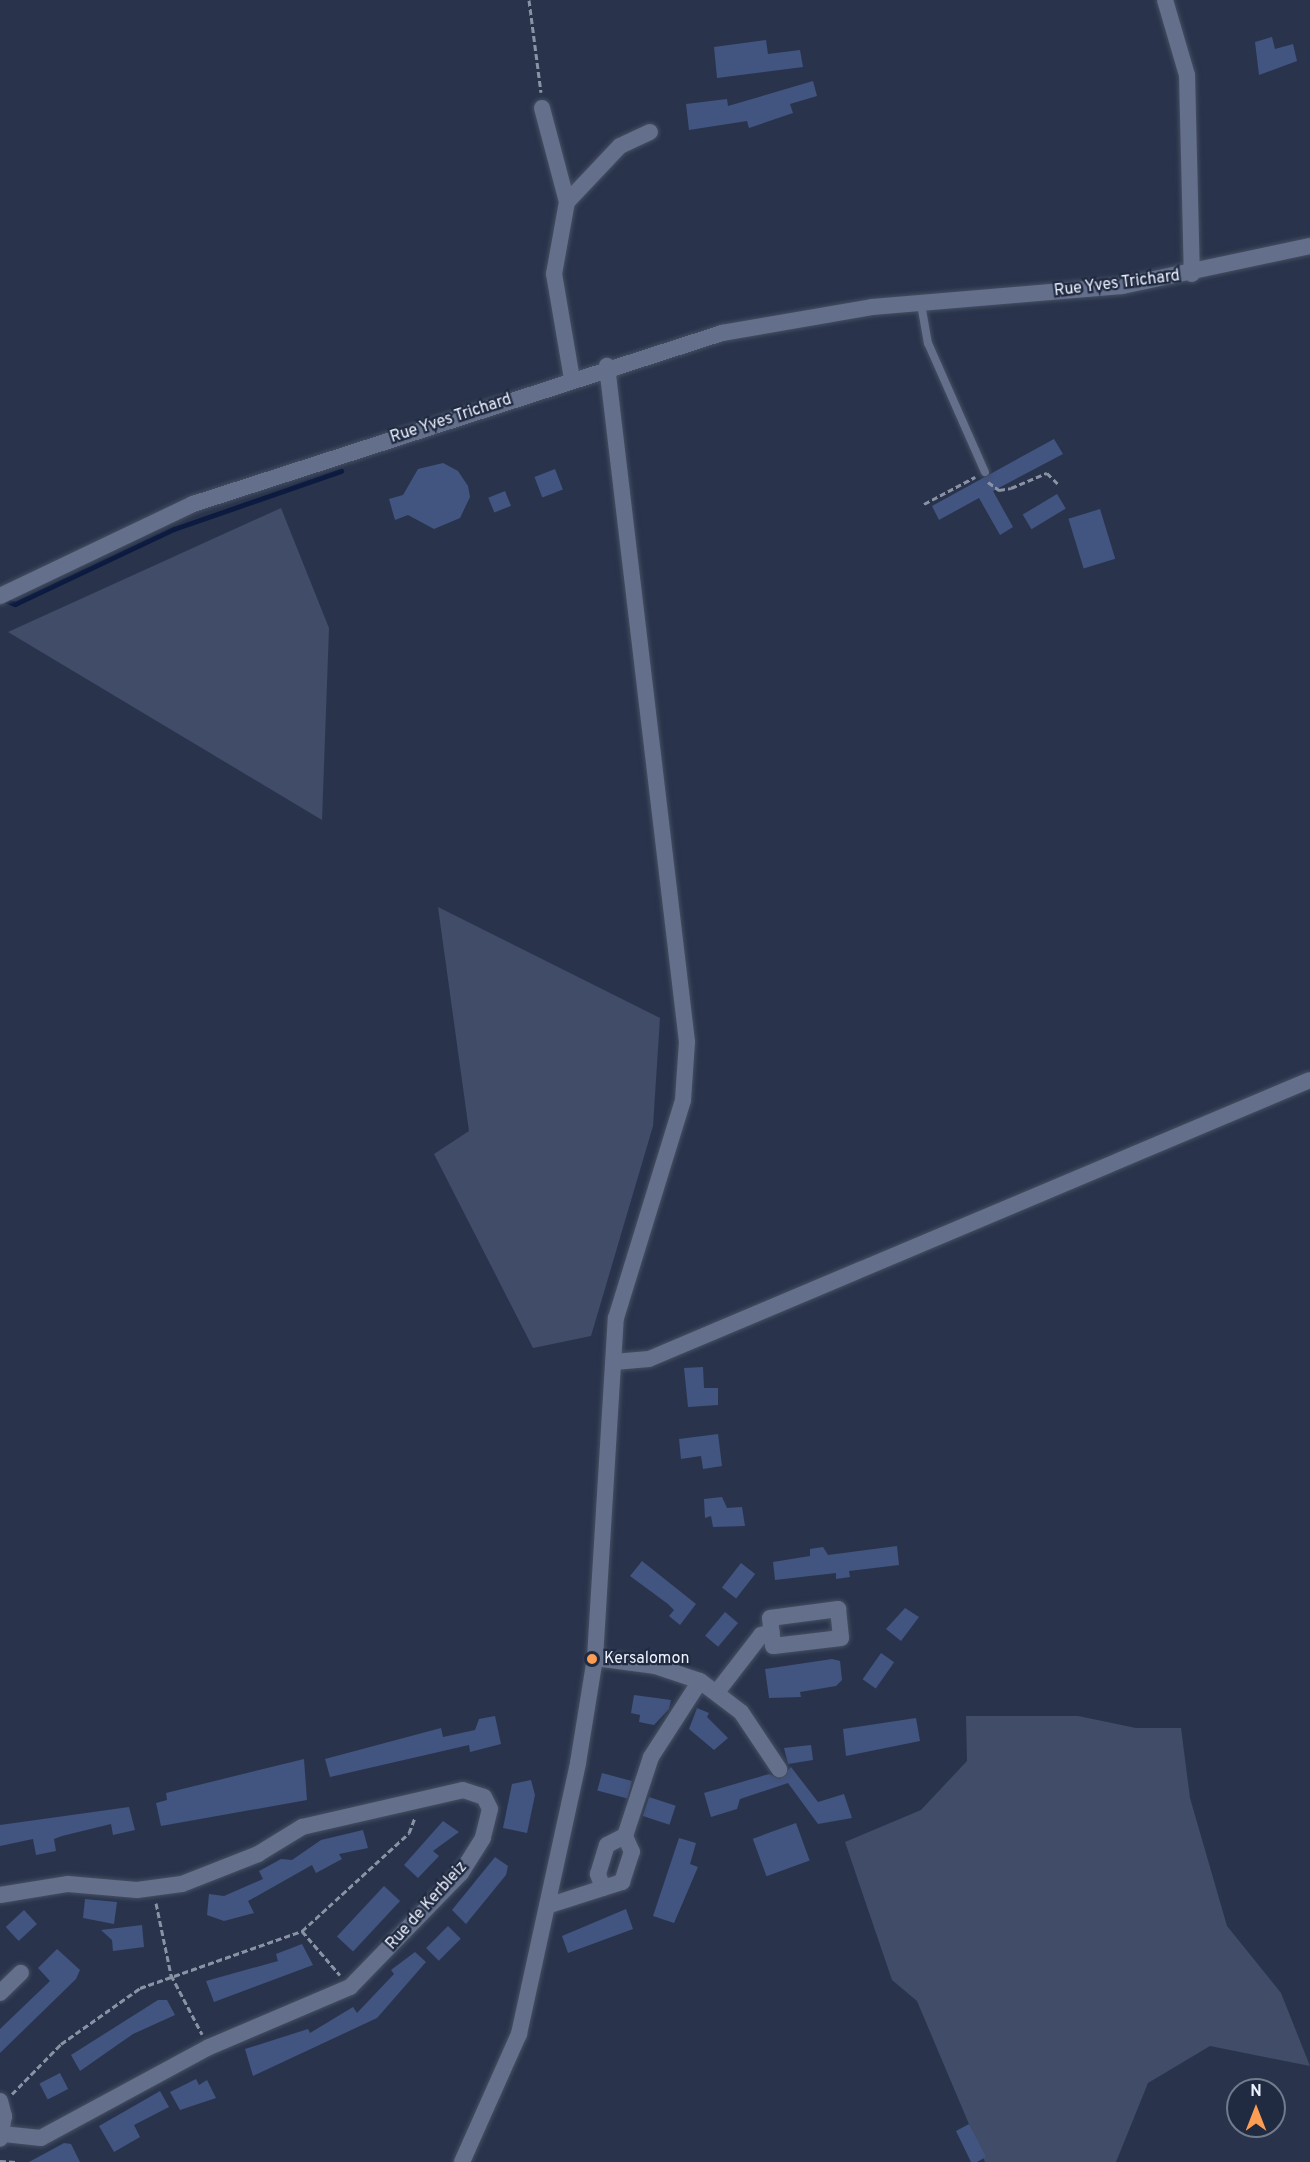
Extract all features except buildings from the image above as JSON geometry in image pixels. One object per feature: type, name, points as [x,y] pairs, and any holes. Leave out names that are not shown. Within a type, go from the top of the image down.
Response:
[{"type":"street","points":[[1165,0],[1187,75],[1192,274]]},
{"type":"street","points":[[542,108],[567,202],[554,274],[572,379]]},
{"type":"street","points":[[567,202],[620,146],[650,132]]},
{"type":"street","name":"Rue Yves Trichard","points":[[0,596],[193,504],[607,366],[791,318],[1192,274],[1310,246]]},
{"type":"street","points":[[462,2162],[519,2034],[547,1906],[596,1658],[615,1318],[683,1100],[687,1042],[607,366]]},
{"type":"street","points":[[614,1362],[649,1359],[1310,1080]]},
{"type":"street","points":[[717,1692],[761,1635],[772,1632]]},
{"type":"street","points":[[596,1658],[655,1666],[700,1681],[741,1712],[779,1768]]},
{"type":"street","points":[[547,1906],[622,1882],[632,1852],[625,1836],[651,1757],[700,1681]]},
{"type":"street","name":"Rue de Kerbleiz","points":[[0,1895],[68,1884],[152,1889],[230,1867],[302,1827],[463,1790],[484,1797],[490,1809],[483,1838],[461,1873],[350,1987],[209,2047],[41,2139],[2,2137],[4,2099]]},
{"type":"street","points":[[603,1888],[598,1874],[607,1845],[625,1836]]},
{"type":"street","points":[[0,1993],[21,1973]]},
{"type":"lane","points":[[921,304],[928,343],[985,472]]},
{"type":"path","points":[[529,0],[542,108]]},
{"type":"path","points":[[924,504],[985,472],[989,486],[999,490],[1047,473],[1058,484]]},
{"type":"path","points":[[4,2099],[93,2019],[171,1975],[302,1930],[409,1833],[422,1800]]},
{"type":"path","points":[[152,1889],[171,1975],[209,2047]]},
{"type":"path","points":[[302,1930],[350,1987]]},
{"type":"path","points":[[0,2161],[16,2162]]},
{"type":"shaded area","points":[[281,508],[329,628],[322,820],[8,632]]},
{"type":"shaded area","points":[[438,907],[660,1018],[653,1126],[591,1336],[533,1348],[434,1154],[469,1131]]},
{"type":"shaded area","points":[[966,1716],[1078,1716],[1136,1728],[1181,1728],[1190,1798],[1227,1926],[1281,1993],[1310,2066],[1210,2046],[1148,2083],[1116,2162],[985,2162],[917,2001],[892,1980],[845,1842],[921,1810],[967,1761]]},
{"type":"waterway","points":[[1,599],[15,604],[174,529],[341,471]]},
{"type":"place","name":"Kersalomon","points":[[592,1659]]}]
